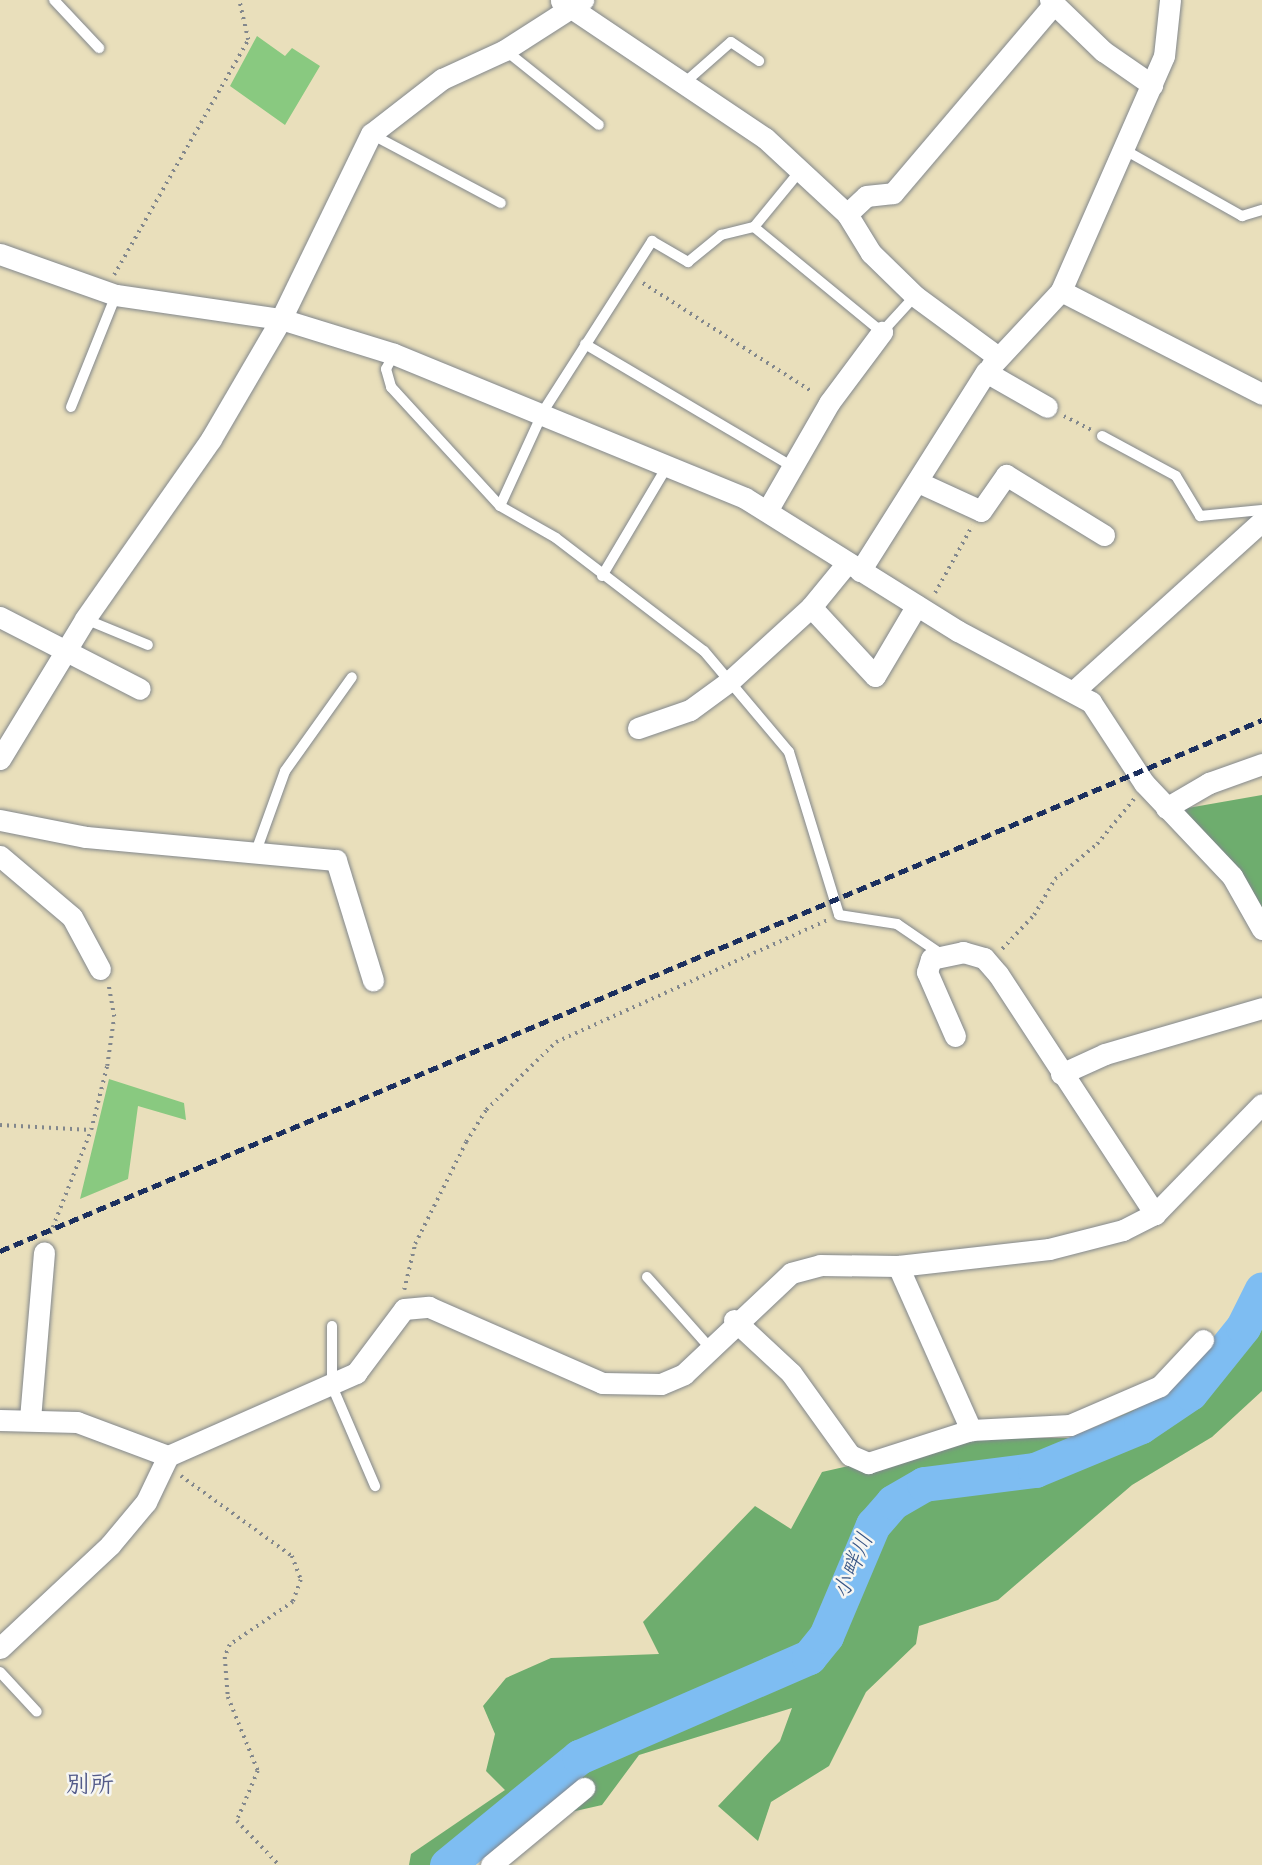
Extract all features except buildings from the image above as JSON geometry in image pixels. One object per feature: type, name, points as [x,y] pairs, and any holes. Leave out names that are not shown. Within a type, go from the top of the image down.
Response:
[{"type":"street","points":[[638,728],[690,710],[731,680],[854,567],[918,482],[992,364],[1061,291],[1164,56],[1170,0]]},
{"type":"street","points":[[847,214],[866,196],[893,193],[1052,2],[1152,85]]},
{"type":"street","points":[[0,759],[85,619],[211,439],[281,319],[371,134],[442,79],[505,50],[570,4],[682,85],[765,138],[847,214],[871,253],[915,296],[992,364],[1047,407]]},
{"type":"street","points":[[0,254],[110,293],[281,319],[394,354],[544,410],[767,511],[854,567],[926,604],[1075,690],[1107,721],[1144,783],[1232,876],[1262,929]]},
{"type":"street","points":[[1061,291],[1262,394]]},
{"type":"street","points":[[767,511],[829,403],[882,332]]},
{"type":"street","points":[[918,482],[981,511],[1006,475],[1104,536]]},
{"type":"street","points":[[1075,690],[1262,521]]},
{"type":"street","points":[[811,607],[875,676],[926,604]]},
{"type":"street","points":[[0,617],[64,653],[140,689]]},
{"type":"street","points":[[1166,808],[1209,783],[1262,764]]},
{"type":"street","points":[[0,820],[253,856],[336,860],[373,980]]},
{"type":"street","points":[[0,856],[72,917],[100,969]]},
{"type":"street","points":[[955,1036],[928,972],[931,959],[941,954],[985,958],[1155,1214]]},
{"type":"street","points":[[1061,1074],[1105,1054],[1262,1009]]},
{"type":"street","points":[[0,1647],[110,1545],[146,1502],[167,1460],[356,1373],[404,1309],[429,1307],[479,1325],[602,1383],[661,1384],[684,1374],[734,1321],[791,1273],[820,1265],[898,1266],[1049,1249],[1123,1230],[1155,1214],[1262,1104]]},
{"type":"street","points":[[30,1419],[44,1253]]},
{"type":"street","points":[[898,1266],[971,1430]]},
{"type":"street","points":[[734,1321],[791,1373],[850,1455],[868,1463],[971,1430],[1070,1425],[1160,1386],[1203,1340]]},
{"type":"street","points":[[0,1420],[77,1422],[167,1460]]},
{"type":"street","points":[[491,1865],[584,1788]]},
{"type":"lane","points":[[54,0],[99,48]]},
{"type":"lane","points":[[682,85],[731,42],[759,61]]},
{"type":"lane","points":[[505,50],[599,125]]},
{"type":"lane","points":[[371,134],[501,203]]},
{"type":"lane","points":[[1123,149],[1242,216],[1262,210]]},
{"type":"lane","points":[[500,506],[544,410],[652,242],[688,262],[721,234],[754,227],[800,170]]},
{"type":"lane","points":[[754,227],[882,332],[915,296]]},
{"type":"lane","points":[[71,407],[110,293]]},
{"type":"lane","points":[[585,344],[793,467]]},
{"type":"lane","points":[[394,354],[386,369],[391,387],[500,506],[556,538],[602,576],[704,651],[789,752],[839,915],[897,924],[941,954]]},
{"type":"lane","points":[[1102,436],[1176,476],[1200,516],[1262,510]]},
{"type":"lane","points":[[602,576],[668,465]]},
{"type":"lane","points":[[85,619],[148,645]]},
{"type":"lane","points":[[253,856],[285,771],[352,677]]},
{"type":"lane","points":[[647,1277],[710,1348]]},
{"type":"lane","points":[[332,1326],[332,1386],[375,1486]]},
{"type":"lane","points":[[0,1672],[37,1712]]},
{"type":"path","points":[[110,293],[193,146],[248,40],[239,0]]},
{"type":"path","points":[[630,275],[748,345],[829,403]]},
{"type":"path","points":[[1047,407],[1102,436]]},
{"type":"path","points":[[926,604],[981,511]]},
{"type":"path","points":[[985,958],[1016,938],[1055,879],[1114,826],[1144,783]]},
{"type":"path","points":[[404,1309],[408,1268],[436,1195],[486,1110],[540,1057],[566,1038],[839,915]]},
{"type":"path","points":[[44,1253],[91,1130],[114,1017],[113,996],[100,969]]},
{"type":"path","points":[[0,1125],[91,1130]]},
{"type":"path","points":[[167,1460],[292,1556],[301,1580],[293,1602],[230,1645],[225,1657],[228,1698],[258,1771],[237,1821],[276,1854],[279,1865]]},
{"type":"green space","points":[[257,36],[285,56],[292,48],[320,66],[285,125],[230,86]]},
{"type":"green space","points":[[1262,795],[1262,919],[1182,809]]},
{"type":"green space","points":[[109,1079],[184,1103],[186,1120],[138,1106],[128,1179],[80,1199]]},
{"type":"green space","points":[[1262,1291],[1262,1391],[1212,1437],[1132,1485],[998,1600],[919,1626],[916,1644],[866,1692],[829,1766],[771,1802],[758,1841],[718,1806],[780,1741],[792,1708],[639,1755],[602,1805],[518,1824],[465,1865],[409,1865],[411,1854],[505,1790],[486,1771],[495,1734],[483,1706],[506,1678],[551,1658],[659,1654],[643,1622],[755,1506],[791,1529],[822,1472],[972,1438],[1073,1438],[1173,1392]]},
{"type":"waterway","name":"小畔川","points":[[447,1865],[579,1757],[809,1657],[826,1636],[873,1525],[893,1502],[924,1484],[1035,1470],[1141,1426],[1190,1393],[1243,1327],[1262,1289]]},
{"type":"railway","points":[[0,1251],[1262,720]]},
{"type":"district","name":"別所","points":[[90,1788]]}]
